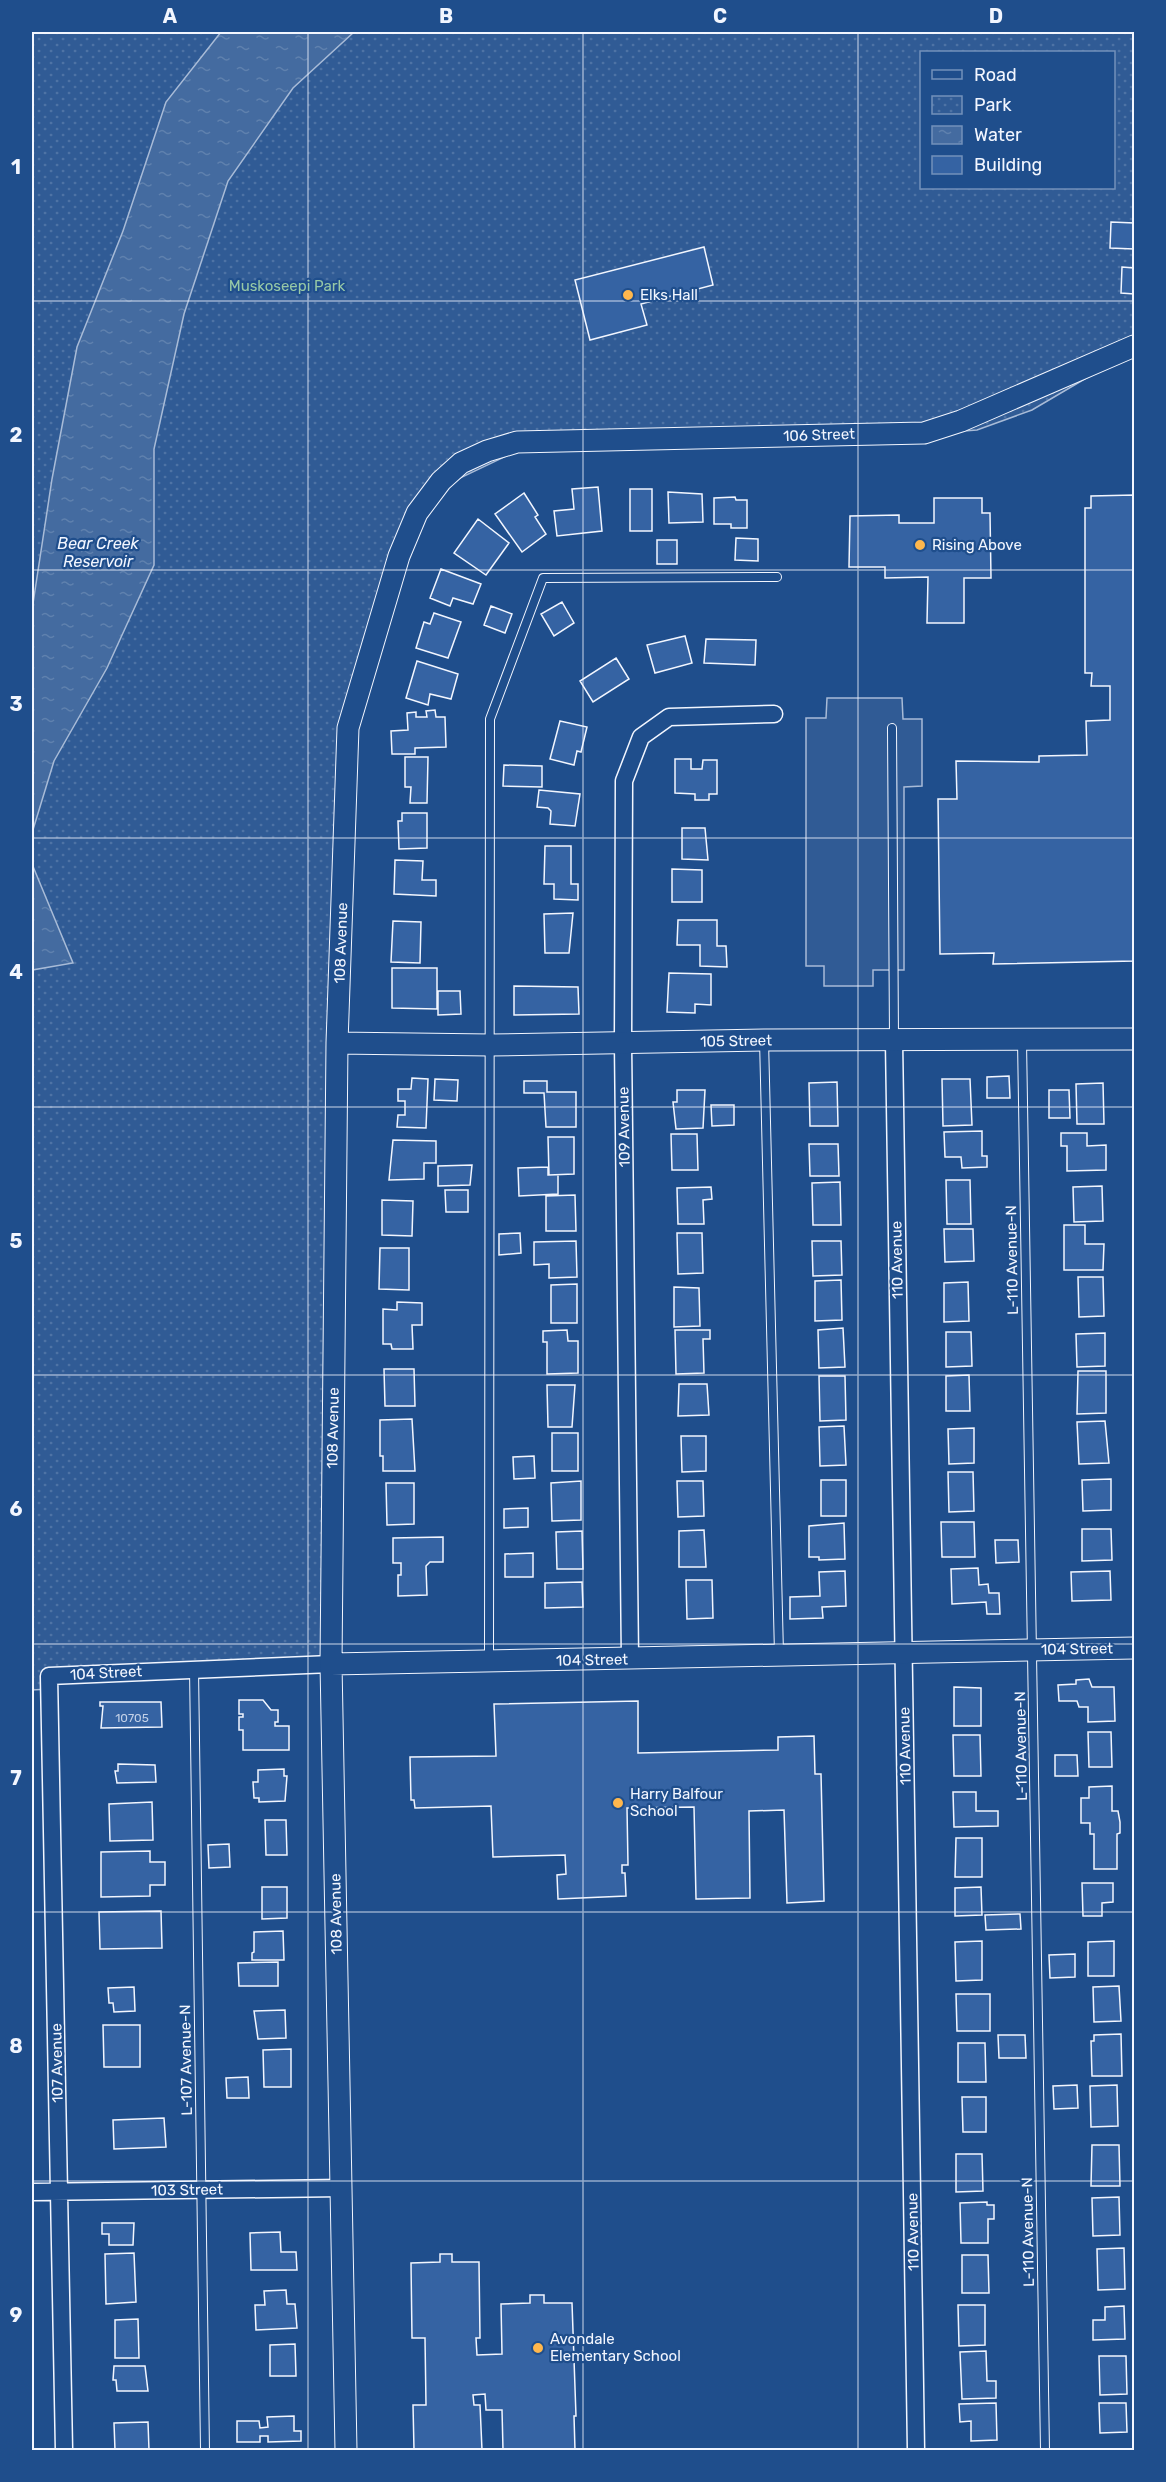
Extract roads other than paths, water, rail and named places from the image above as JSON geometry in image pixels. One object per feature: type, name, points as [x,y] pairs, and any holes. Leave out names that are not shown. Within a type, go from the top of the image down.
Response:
[{"type":"street","name":"106 Street","points":[[487,451],[516,442],[924,433],[961,421],[1134,346]]},
{"type":"street","name":"108 Avenue","points":[[346,2451],[331,1664],[337,1043],[347,755],[353,705],[399,556],[417,513],[441,481],[461,463],[487,451]]},
{"type":"street","name":"109 Avenue","points":[[630,1659],[623,1043],[624,781],[641,737],[669,717],[774,714]]},
{"type":"street","name":"105 Street","points":[[337,1043],[490,1045],[764,1040],[1134,1039]]},
{"type":"street","name":"110 Avenue","points":[[894,1041],[916,2451]]},
{"type":"street","name":"104 Street","points":[[49,1676],[331,1664],[1134,1648]]},
{"type":"street","name":"107 Avenue","points":[[49,1676],[64,2451]]},
{"type":"street","name":"103 Street","points":[[32,2192],[342,2188]]},
{"type":"lane","points":[[489,1661],[490,719],[543,578],[777,578]]},
{"type":"lane","points":[[892,728],[894,1041]]},
{"type":"lane","points":[[764,1040],[778,1656]]},
{"type":"lane","name":"L-110 Avenue-N","points":[[1022,1041],[1045,2451]]},
{"type":"lane","name":"L-107 Avenue-N","points":[[194,1669],[205,2451]]},
{"type":"water","name":"Bear Creek Reservoir","points":[[221,32],[354,32],[293,88],[228,181],[184,314],[154,449],[154,565],[107,668],[54,761],[32,833],[32,610],[52,479],[77,347],[123,231],[166,102]]},
{"type":"water","points":[[32,864],[73,963],[32,970]]},
{"type":"place","name":"Elks Hall","points":[[628,295]]},
{"type":"place","name":"Rising Above","points":[[920,545]]},
{"type":"place","name":"Harry Balfour School","points":[[618,1803]]},
{"type":"place","name":"Avondale Elementary School","points":[[538,2348]]},
{"type":"park label","name":"Muskoseepi Park","points":[[287,286]]}]
